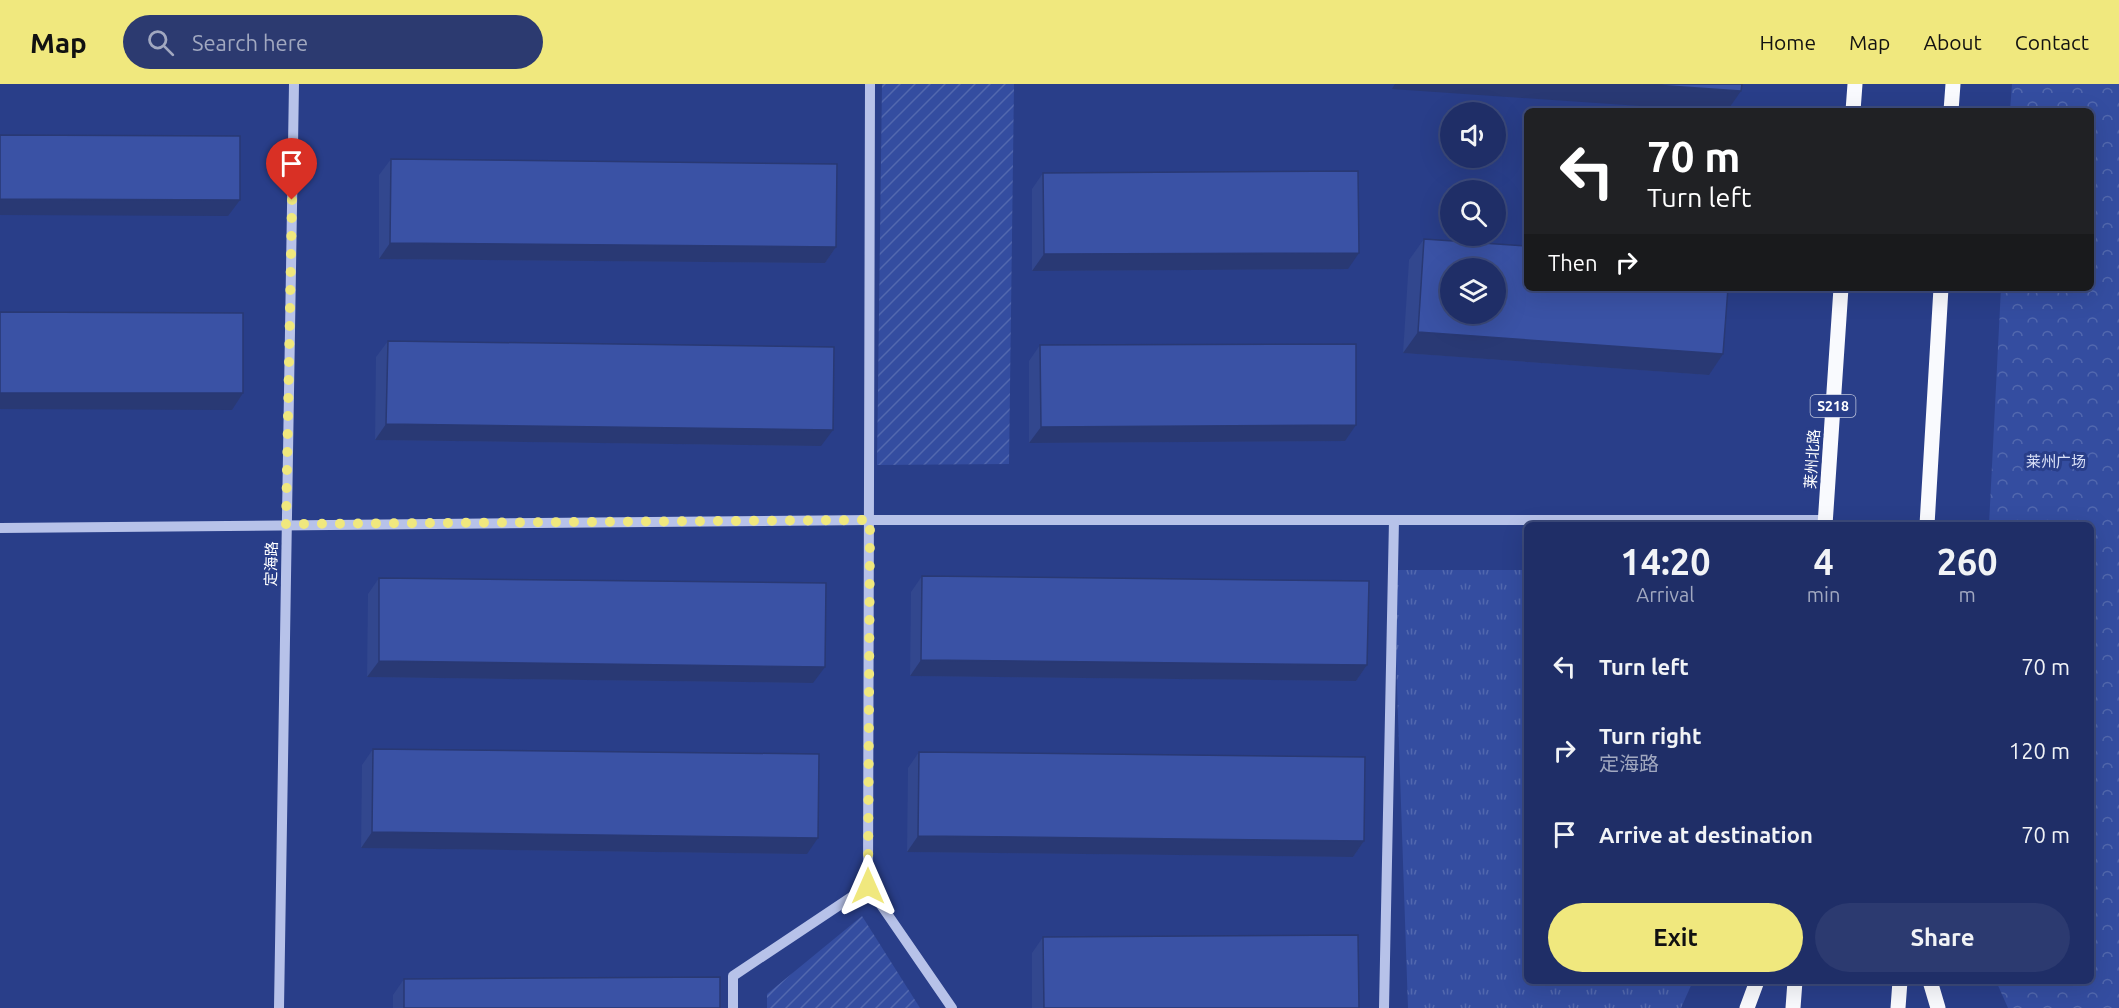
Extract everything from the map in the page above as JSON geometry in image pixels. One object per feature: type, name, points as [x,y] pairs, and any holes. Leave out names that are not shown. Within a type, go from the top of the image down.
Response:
[{"type":"main road","points":[[1853,108],[1855,84]]},
{"type":"main road","points":[[1951,108],[1953,84]]},
{"type":"main road","name":"莱州北路","points":[[1826,522],[1841,291]]},
{"type":"main road","points":[[1927,522],[1941,291]]},
{"type":"main road","points":[[1747,1008],[1756,984]]},
{"type":"main road","points":[[1793,1008],[1795,984]]},
{"type":"main road","points":[[1898,1008],[1900,984]]},
{"type":"main road","points":[[1931,984],[1938,1008]]},
{"type":"street","name":"定海路","points":[[279,1008],[294,84]]},
{"type":"street","points":[[870,84],[868,886],[952,1008]]},
{"type":"street","points":[[0,528],[870,520],[1682,522]]},
{"type":"street","points":[[1384,1008],[1394,520]]},
{"type":"street","points":[[733,1008],[733,976],[868,886]]},
{"type":"green space","points":[[882,84],[1014,84],[1009,464],[877,465]]},
{"type":"green space","name":"莱州广场","points":[[2012,84],[2119,84],[2119,1008],[2008,1008],[1997,984],[2094,984],[2094,522],[1989,522],[2001,291],[2094,291],[2094,108],[2010,108]]},
{"type":"green space","points":[[1393,570],[1524,570],[1524,984],[1692,984],[1681,1008],[1408,1008]]},
{"type":"green space","points":[[862,916],[920,1008],[767,1008],[767,994]]},
{"type":"building","points":[[1640,84],[1742,84],[1741,91]]},
{"type":"building","points":[[0,135],[240,136],[240,200],[0,199]]},
{"type":"building","points":[[391,159],[837,164],[836,247],[390,243]]},
{"type":"building","points":[[1358,171],[1359,253],[1044,254],[1043,173]]},
{"type":"building","points":[[1424,239],[1440,240],[1440,246],[1524,246],[1524,291],[1728,291],[1723,354],[1418,332]]},
{"type":"building","points":[[0,312],[243,313],[243,393],[0,393]]},
{"type":"building","points":[[388,341],[834,347],[833,430],[386,424]]},
{"type":"building","points":[[1356,344],[1356,425],[1041,427],[1040,345]]},
{"type":"building","points":[[922,576],[1369,581],[1367,665],[921,660]]},
{"type":"building","points":[[379,578],[826,583],[825,667],[379,661]]},
{"type":"building","points":[[373,749],[819,754],[818,838],[372,832]]},
{"type":"building","points":[[919,752],[1365,757],[1364,841],[918,836]]},
{"type":"building","points":[[1358,935],[1359,1008],[1044,1008],[1043,937]]},
{"type":"building","points":[[720,977],[720,1008],[404,1008],[404,979]]},
{"type":"route","points":[[292,200],[286,524],[870,520],[868,886]]}]
